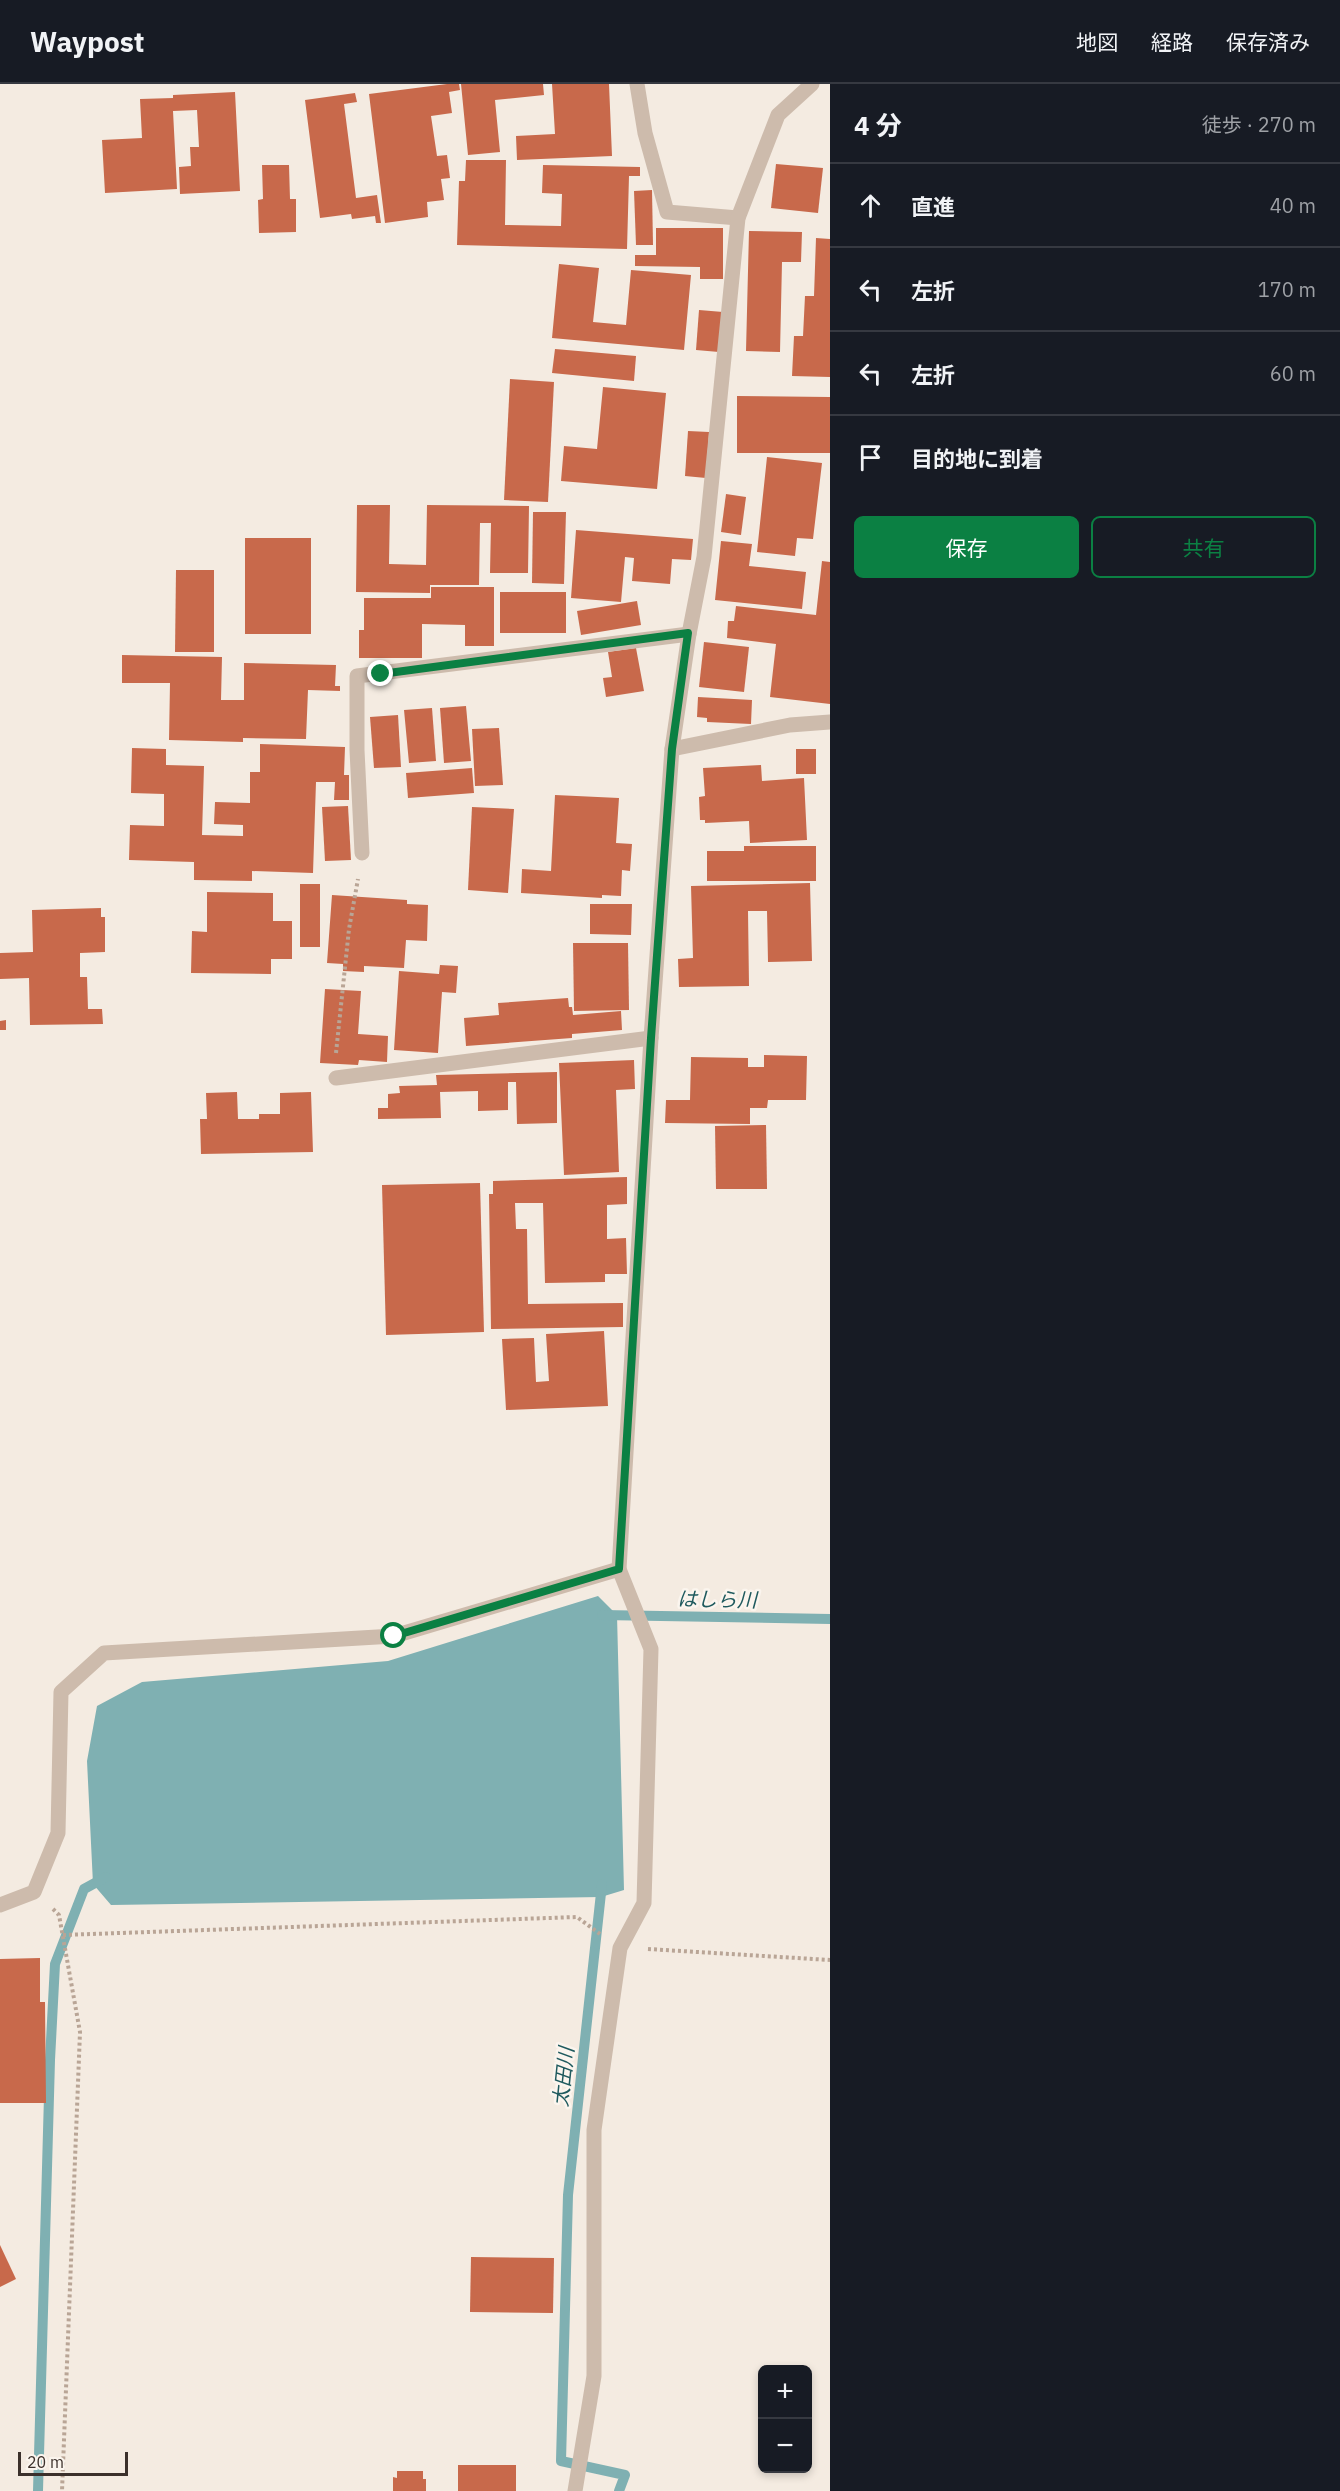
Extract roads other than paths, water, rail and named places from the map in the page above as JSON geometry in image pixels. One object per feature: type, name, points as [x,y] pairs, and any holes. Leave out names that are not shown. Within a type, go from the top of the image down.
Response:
[{"type":"street","points":[[637,84],[645,133],[667,212],[738,218]]},
{"type":"street","points":[[574,2491],[594,2376],[594,2130],[620,1948],[644,1904],[651,1649],[619,1569],[651,1038],[672,749],[688,633],[704,557],[738,218],[778,115],[812,84]]},
{"type":"street","points":[[362,853],[357,750],[357,676],[688,633]]},
{"type":"street","points":[[672,749],[790,725],[830,722]]},
{"type":"street","points":[[336,1078],[651,1038]]},
{"type":"street","points":[[0,1905],[34,1892],[58,1833],[61,1692],[104,1653],[394,1636],[619,1569]]},
{"type":"water","points":[[598,1596],[617,1615],[624,1890],[601,1897],[111,1905],[93,1884],[87,1761],[97,1706],[142,1682],[388,1661]]},
{"type":"waterway","name":"はしら川","points":[[602,1615],[830,1619]]},
{"type":"waterway","points":[[38,2491],[50,2060],[55,1964],[84,1889],[106,1877]]},
{"type":"waterway","name":"太田川","points":[[602,1884],[568,2195],[561,2461],[625,2475],[619,2491]]}]
